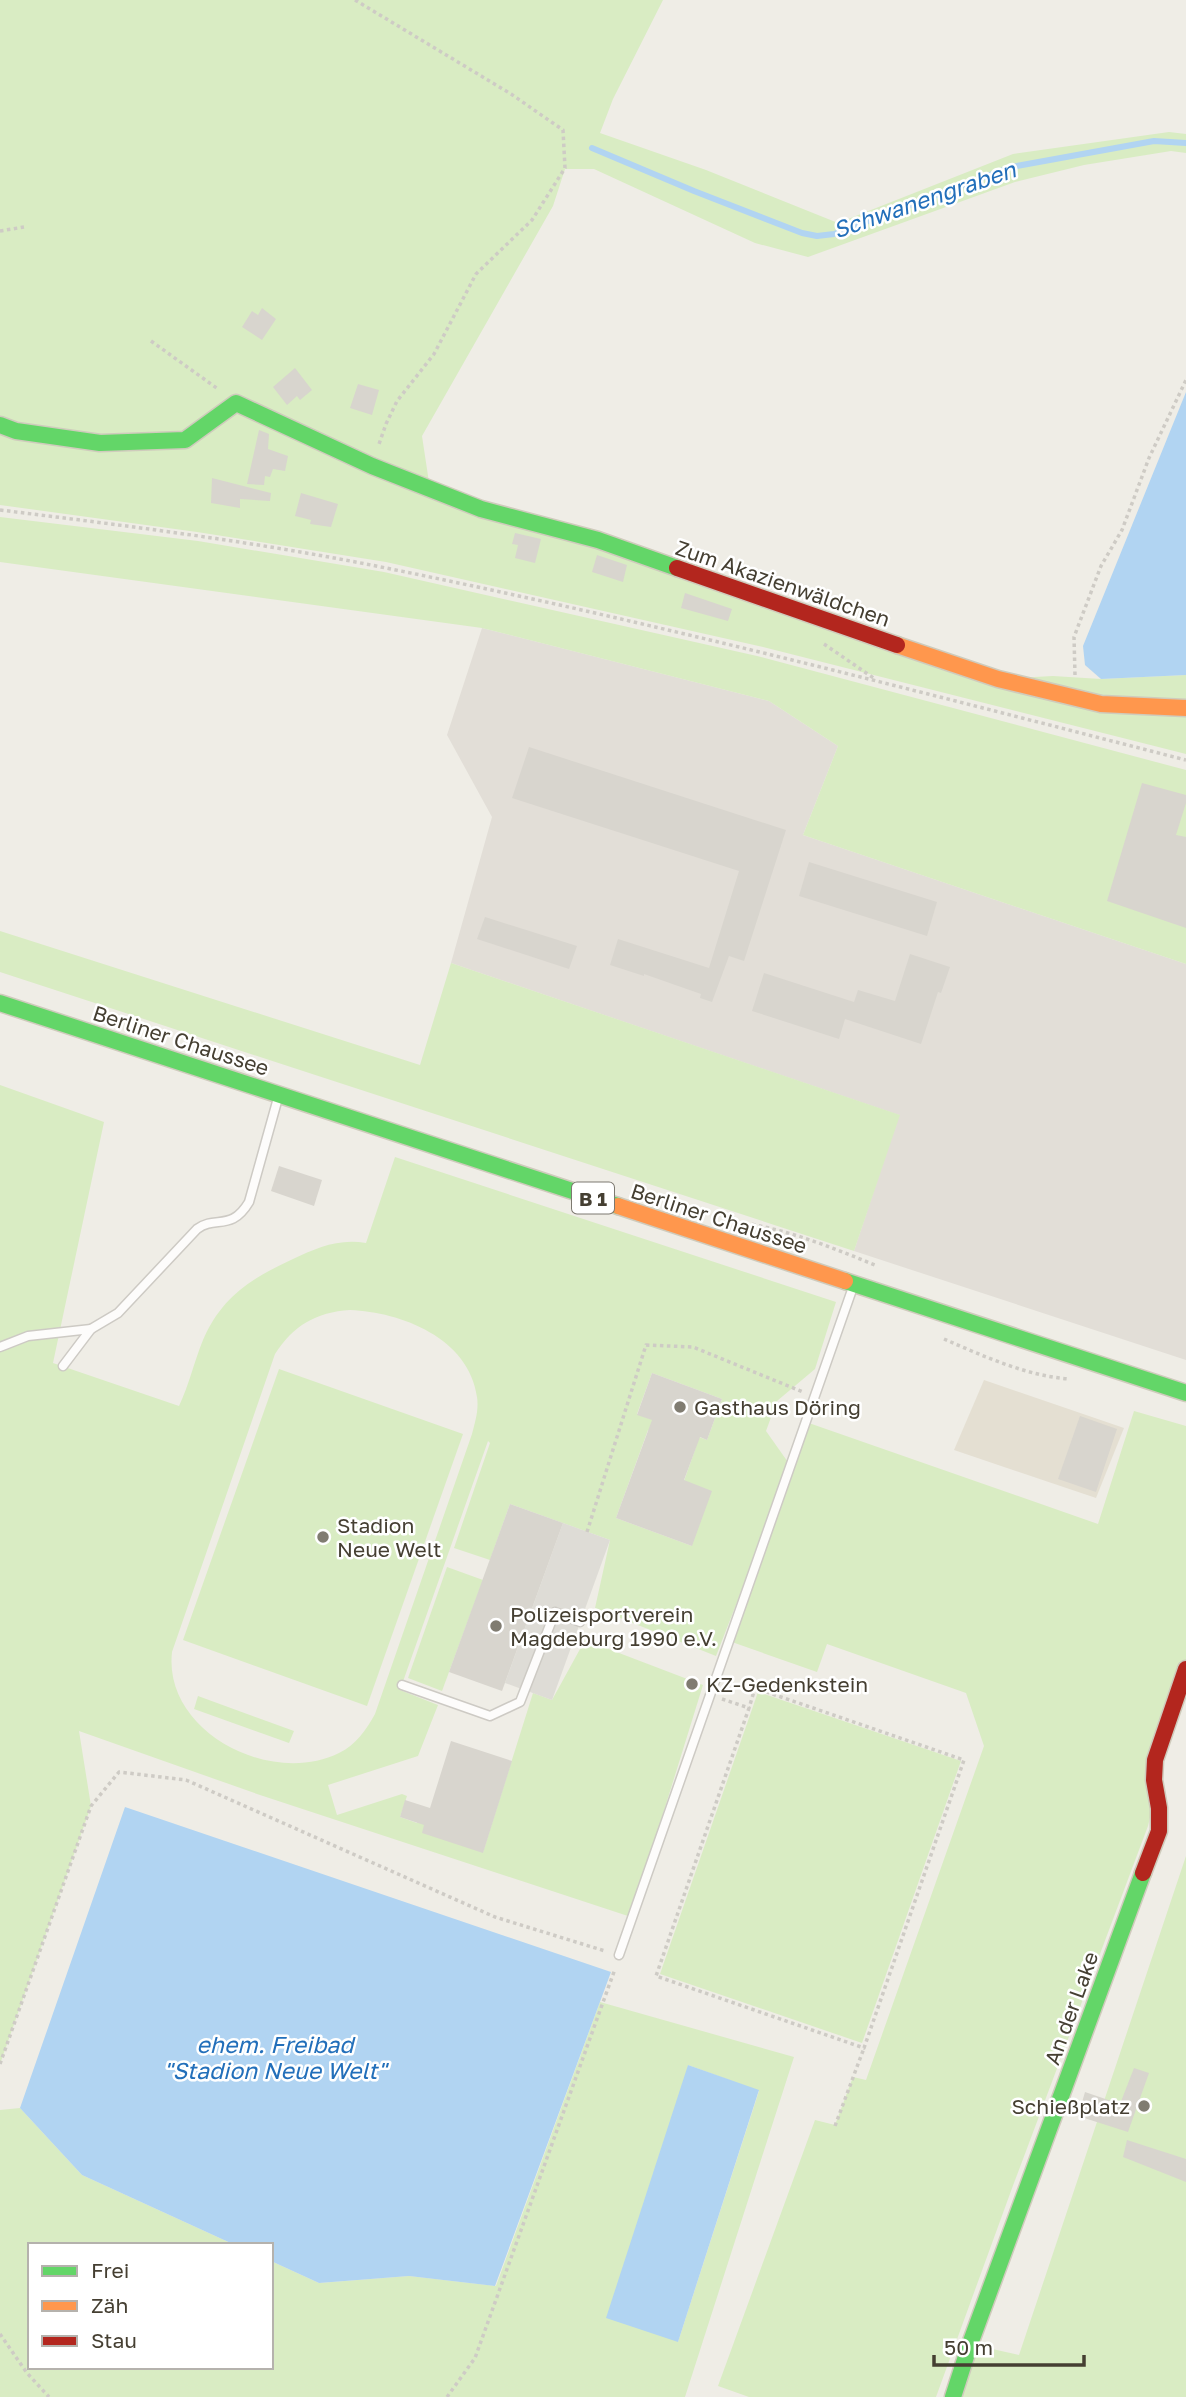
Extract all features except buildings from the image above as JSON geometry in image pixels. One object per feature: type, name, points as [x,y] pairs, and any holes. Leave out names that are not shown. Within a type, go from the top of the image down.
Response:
[{"type":"street","name":"Zum Akazienwäldchen","points":[[236,403],[372,466],[481,509],[598,540],[998,679],[1101,705],[1186,708]]},
{"type":"street","points":[[0,425],[16,431],[100,443],[185,440],[236,403]]},
{"type":"street","name":"Berliner Chaussee","points":[[0,1003],[1186,1393]]},
{"type":"street","name":"An der Lake","points":[[953,2397],[970,2344],[1159,1831],[1160,1815],[1154,1780],[1156,1760],[1186,1669]]},
{"type":"lane","points":[[63,1366],[91,1329],[118,1313],[197,1229],[208,1223],[216,1224],[233,1219],[245,1208],[249,1202],[279,1095]]},
{"type":"lane","points":[[619,1955],[854,1284]]},
{"type":"lane","points":[[0,1347],[28,1336],[91,1329]]},
{"type":"lane","points":[[402,1685],[490,1716],[520,1702],[555,1612],[580,1622]]},
{"type":"path","points":[[355,0],[511,94],[563,130],[565,169],[533,220],[476,274],[434,354],[397,401],[372,466]]},
{"type":"path","points":[[0,230],[24,227]]},
{"type":"path","points":[[151,341],[236,403]]},
{"type":"path","points":[[1075,679],[1074,637],[1101,566],[1122,530],[1149,458],[1186,380]]},
{"type":"path","points":[[0,510],[198,535],[385,567],[760,651],[1186,760]]},
{"type":"path","points":[[824,644],[880,682]]},
{"type":"path","points":[[587,1532],[646,1345],[693,1347],[815,1396]]},
{"type":"path","points":[[835,2126],[864,2048],[964,1760],[755,1688],[656,1976],[864,2048]]},
{"type":"path","points":[[710,1695],[749,1708]]},
{"type":"path","points":[[0,2064],[91,1806],[119,1772],[186,1780],[495,1917],[619,1955],[475,2358],[447,2397]]},
{"type":"path","points":[[0,2334],[27,2373],[49,2397]]},
{"type":"shaded area","points":[[482,628],[769,701],[838,746],[803,835],[1186,964],[1186,1360],[854,1251],[899,1115],[451,963],[492,817],[447,735]]},
{"type":"shaded area","points":[[984,1380],[1124,1428],[1096,1498],[954,1450]]},
{"type":"shaded area","points":[[563,1523],[610,1540],[552,1700],[505,1683]]},
{"type":"green space","points":[[0,0],[663,0],[613,99],[600,133],[706,170],[838,223],[1013,154],[1169,132],[1186,134],[1186,153],[1171,151],[1084,165],[1015,182],[808,257],[755,243],[594,169],[565,169],[553,206],[422,436],[430,489],[998,679],[1053,676],[1101,679],[1186,675],[1186,754],[763,647],[386,562],[0,505]]},
{"type":"green space","points":[[0,517],[198,541],[384,572],[757,656],[1186,770],[1186,964],[803,835],[838,746],[769,701],[482,628],[0,562]]},
{"type":"green space","points":[[0,931],[420,1065],[451,963],[900,1115],[854,1251],[0,972]]},
{"type":"green space","points":[[0,1085],[104,1122],[53,1363],[179,1406],[203,1340],[219,1311],[240,1290],[264,1273],[319,1248],[346,1242],[366,1243],[395,1157],[836,1302],[815,1369],[777,1401],[766,1431],[790,1465],[806,1422],[1098,1524],[1134,1411],[1186,1426],[1186,1666],[1148,1826],[936,2397],[749,2397],[718,2386],[815,2120],[835,2125],[853,2077],[866,2080],[984,1746],[966,1693],[827,1644],[817,1672],[729,1641],[780,1492],[716,1656],[595,1608],[610,1540],[510,1504],[490,1560],[454,1548],[490,1443],[488,1441],[400,1690],[438,1705],[418,1756],[328,1785],[337,1815],[402,1794],[407,1796],[400,1817],[417,1823],[423,1806],[483,1852],[533,1693],[552,1700],[585,1640],[703,1685],[631,1917],[260,1795],[79,1731],[91,1806],[0,2064]],"holes":[[[350,1310],[390,1316],[430,1332],[447,1344],[461,1359],[471,1376],[477,1397],[477,1411],[472,1434],[375,1714],[351,1746],[339,1753],[312,1762],[283,1763],[254,1757],[227,1745],[203,1728],[185,1706],[174,1681],[172,1652],[275,1354],[306,1322],[338,1311]],[[652,1373],[722,1399],[707,1440],[637,1414]],[[648,1430],[696,1447],[684,1481],[692,1546],[616,1518]]]},
{"type":"green space","name":"Stadion Neue Welt","points":[[279,1369],[463,1434],[367,1706],[183,1640]]},
{"type":"green space","points":[[447,1567],[483,1580],[442,1691],[408,1678]]},
{"type":"green space","points":[[758,1692],[961,1761],[862,2043],[660,1974]]},
{"type":"green space","points":[[198,1696],[294,1731],[289,1743],[194,1709]]},
{"type":"green space","name":"Schießplatz","points":[[1186,1856],[1186,2397],[953,2397],[970,2344],[1019,2355]]},
{"type":"green space","points":[[600,2002],[794,2057],[685,2397],[0,2397],[0,2110],[20,2108],[82,2175],[231,2243],[28,2243],[28,2369],[273,2369],[273,2262],[319,2283],[409,2276],[496,2286]],"holes":[[[688,2065],[759,2091],[678,2342]]]},
{"type":"water","points":[[1186,392],[1186,675],[1101,679],[1085,665],[1083,646]]},
{"type":"water","name":"ehem. Freibad \"Stadion Neue Welt\"","points":[[125,1807],[611,1972],[495,2286],[409,2276],[319,2283],[273,2262],[273,2243],[231,2243],[82,2175],[20,2108]]},
{"type":"water","points":[[688,2065],[759,2090],[678,2342],[606,2318]]},
{"type":"waterway","name":"Schwanengraben","points":[[592,148],[694,191],[802,233],[817,236],[834,234],[1011,167],[1154,141],[1186,143]]},
{"type":"traffic: fast","points":[[0,425],[16,431],[100,443],[185,440],[236,403],[372,466],[481,509],[598,540],[677,568]]},
{"type":"traffic: fast","points":[[0,1003],[618,1206]]},
{"type":"traffic: fast","points":[[845,1281],[1186,1393]]},
{"type":"traffic: fast","points":[[953,2397],[1143,1873]]},
{"type":"traffic: slow","points":[[897,645],[998,679],[1101,704],[1186,708]]},
{"type":"traffic: slow","points":[[618,1206],[845,1281]]},
{"type":"traffic: jam","points":[[677,568],[897,645]]},
{"type":"traffic: jam","points":[[1143,1873],[1159,1831],[1159,1808],[1154,1780],[1155,1760],[1186,1669]]},
{"type":"place","name":"Gasthaus Döring","points":[[680,1407]]},
{"type":"place","name":"Stadion Neue Welt","points":[[323,1537]]},
{"type":"place","name":"Polizeisportverein Magdeburg 1990 e.V.","points":[[496,1626]]},
{"type":"place","name":"KZ-Gedenkstein","points":[[692,1684]]},
{"type":"place","name":"Schießplatz","points":[[1144,2106]]}]
